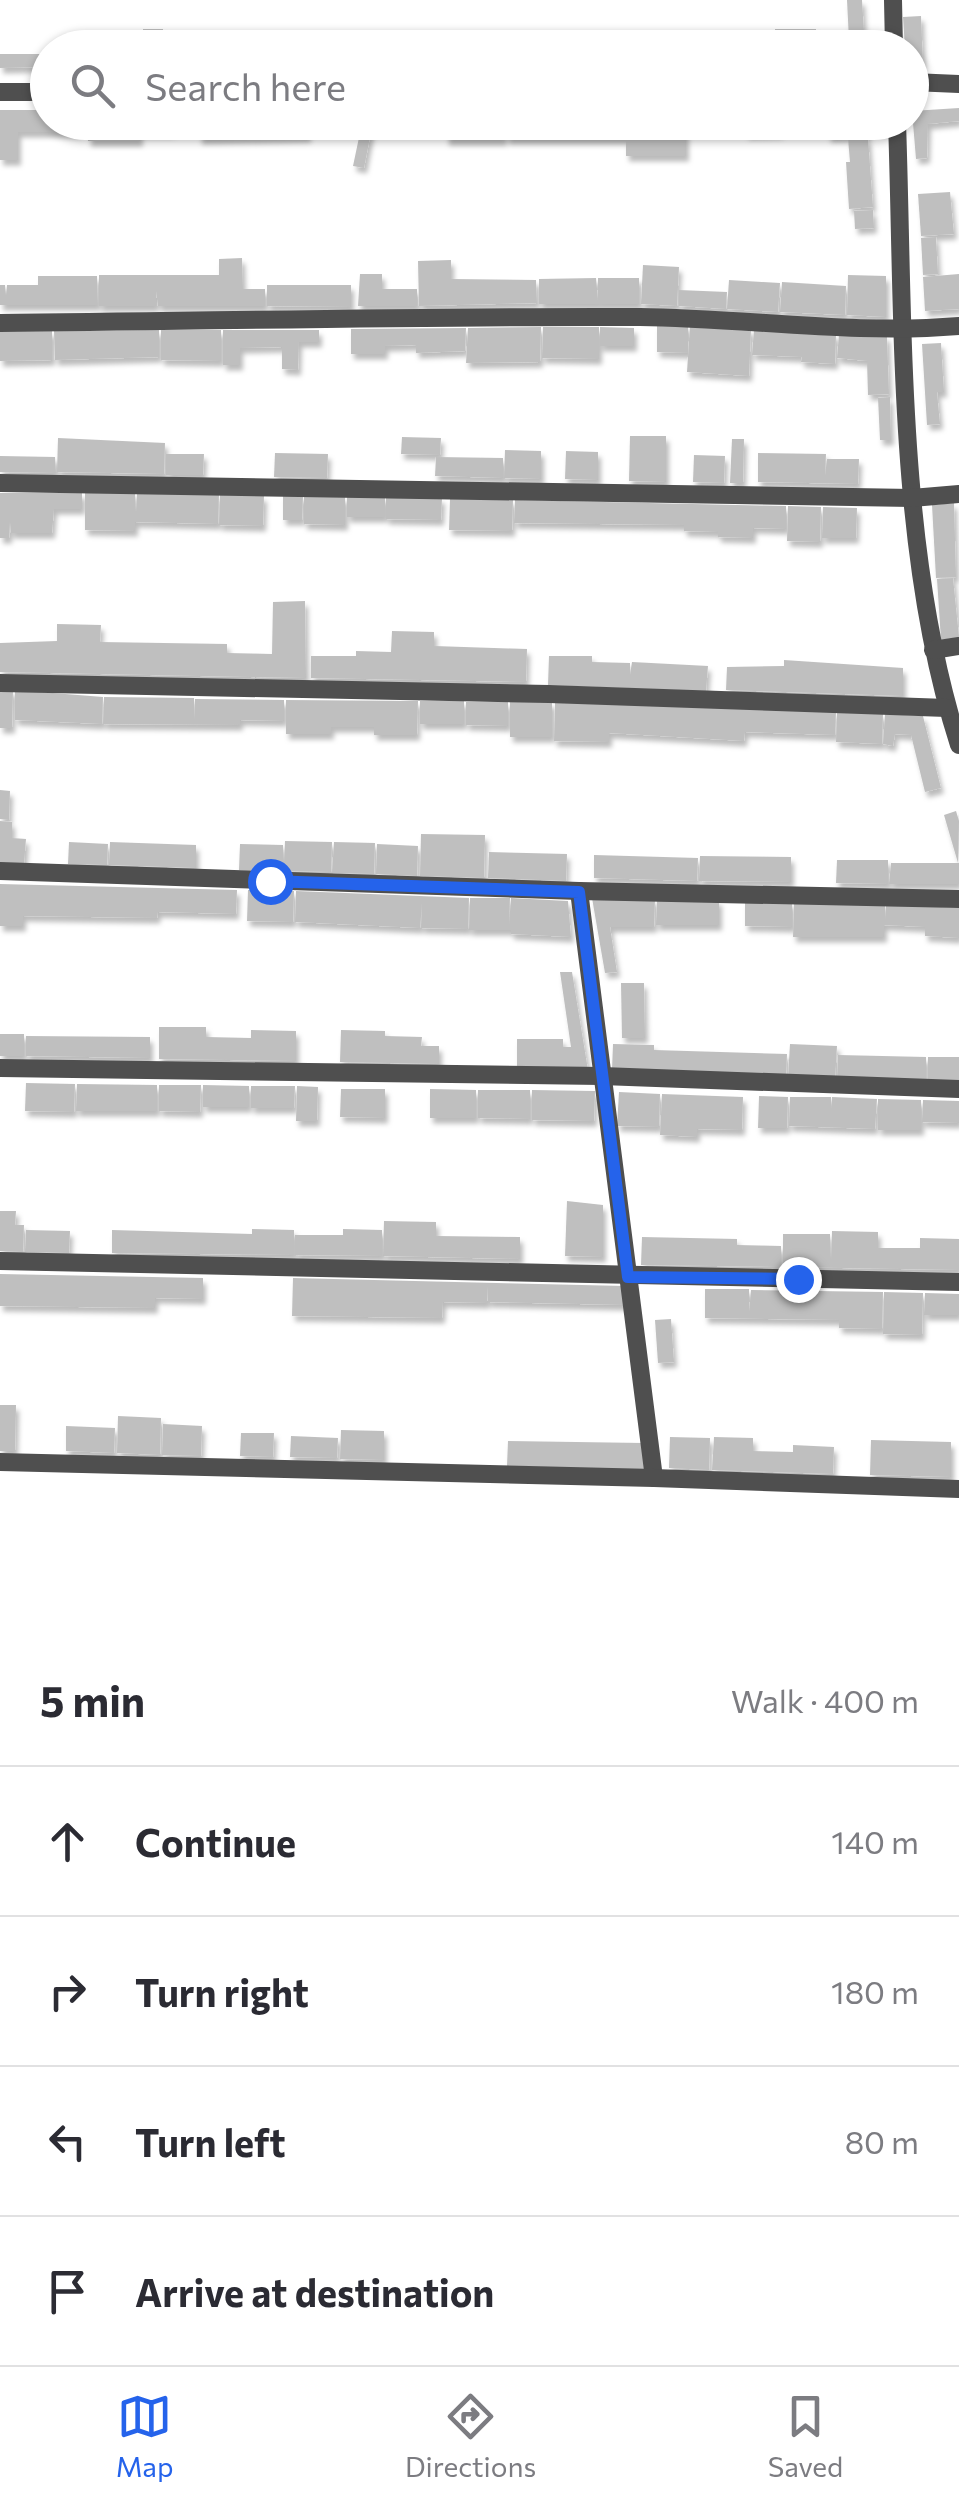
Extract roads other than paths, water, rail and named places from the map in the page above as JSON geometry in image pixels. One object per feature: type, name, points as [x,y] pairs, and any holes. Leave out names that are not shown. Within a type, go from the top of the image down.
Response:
[{"type":"street","points":[[893,0],[894,30]]},
{"type":"street","points":[[929,83],[959,84]]},
{"type":"street","points":[[0,92],[30,92]]},
{"type":"street","points":[[898,140],[912,498],[933,650],[959,746]]},
{"type":"street","points":[[0,323],[581,317],[905,330],[959,326]]},
{"type":"street","points":[[0,483],[912,498],[959,494]]},
{"type":"street","points":[[933,650],[959,646]]},
{"type":"street","points":[[0,684],[530,693],[947,708]]},
{"type":"street","points":[[0,871],[579,892],[959,899]]},
{"type":"street","points":[[579,892],[654,1478]]},
{"type":"street","points":[[0,1068],[602,1076],[959,1089]]},
{"type":"street","points":[[0,1261],[959,1282]]},
{"type":"street","points":[[0,1462],[959,1489]]}]
